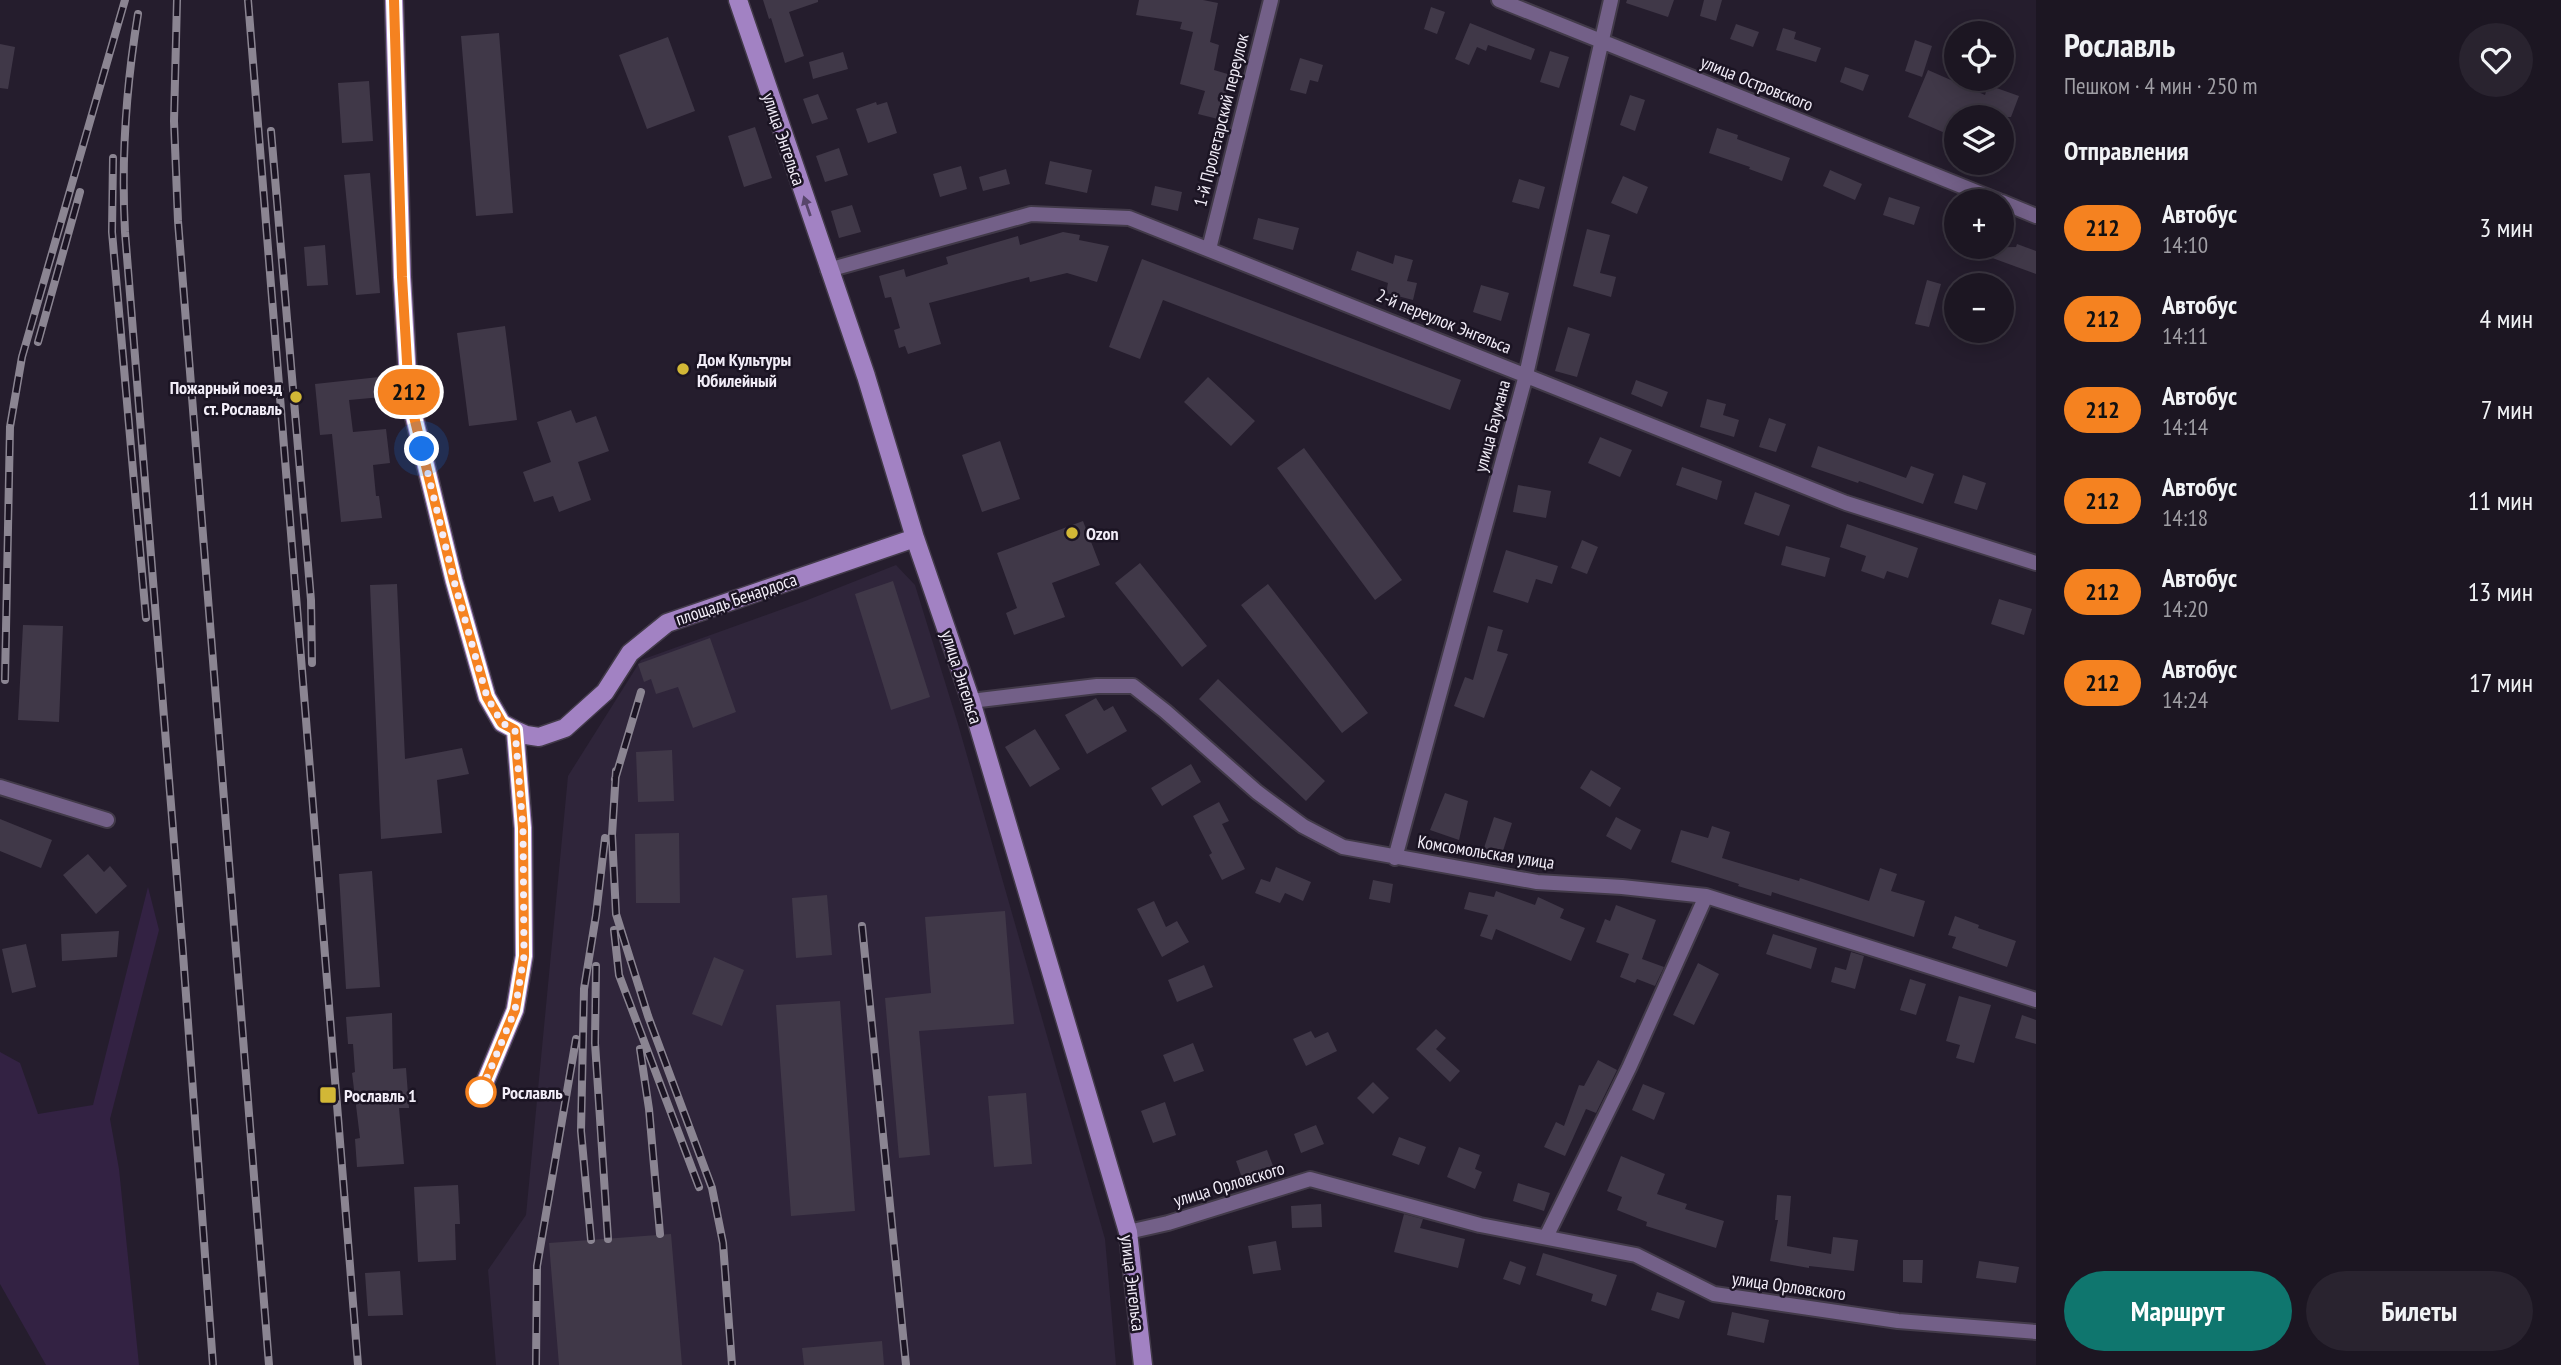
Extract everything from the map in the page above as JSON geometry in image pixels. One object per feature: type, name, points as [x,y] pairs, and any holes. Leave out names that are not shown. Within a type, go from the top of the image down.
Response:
[{"type":"street","points":[[394,0],[402,277],[409,396],[454,581],[487,697],[502,723],[515,730],[523,828],[524,956],[515,1010],[481,1092]]},
{"type":"street","name":"улица Энгельса","points":[[738,0],[828,271],[866,376],[915,538],[971,701],[1128,1232],[1143,1365]]},
{"type":"street","name":"1-й Пролетарский переулок","points":[[1209,249],[1271,0]]},
{"type":"street","name":"улица Островского","points":[[1499,0],[1969,189]]},
{"type":"street","name":"улица Баумана","points":[[1395,858],[1526,375],[1611,0]]},
{"type":"street","name":"улица Островского","points":[[2014,207],[2036,216]]},
{"type":"street","name":"2-й переулок Энгельса","points":[[828,271],[1031,214],[1129,218],[1846,503],[2036,563]]},
{"type":"street","name":"площадь Бенардоса","points":[[515,730],[539,737],[565,728],[606,692],[630,653],[667,623],[915,538]]},
{"type":"street","name":"Комсомольская улица","points":[[971,701],[1097,685],[1133,686],[1165,710],[1257,792],[1303,826],[1343,847],[1537,882],[1706,896],[2036,1000]]},
{"type":"street","points":[[0,787],[107,820]]},
{"type":"street","points":[[1546,1237],[1629,1068],[1706,896]]},
{"type":"street","name":"улица Орловского","points":[[1128,1232],[1168,1223],[1310,1179],[1480,1226],[1636,1255],[1714,1294],[1898,1321],[2036,1332]]},
{"type":"shaded area","points":[[896,565],[915,585],[958,724],[1105,1239],[1116,1365],[496,1365],[488,1270],[526,1215],[568,776],[641,660]]},
{"type":"shaded area","points":[[148,887],[159,930],[110,1119],[119,1169],[139,1365],[46,1365],[0,1284],[0,1052],[20,1063],[38,1114],[93,1105]]},
{"type":"building","points":[[763,0],[818,0],[789,12],[804,56],[785,63]]},
{"type":"building","points":[[1139,0],[1203,0],[1218,3],[1210,42],[1219,45],[1214,70],[1231,75],[1218,119],[1198,114],[1205,91],[1180,84],[1193,32],[1180,29],[1182,22],[1136,15]]},
{"type":"building","points":[[1627,0],[1674,0],[1668,17],[1626,3]]},
{"type":"building","points":[[1704,0],[1722,0],[1716,21],[1700,16]]},
{"type":"building","points":[[1431,7],[1445,12],[1437,34],[1424,29]]},
{"type":"building","points":[[1470,23],[1535,49],[1531,60],[1488,45],[1486,51],[1477,47],[1469,65],[1455,59]]},
{"type":"building","points":[[1736,24],[1759,32],[1753,47],[1730,39]]},
{"type":"building","points":[[1783,28],[1796,32],[1794,39],[1821,48],[1816,62],[1776,50]]},
{"type":"building","points":[[499,33],[513,213],[476,216],[461,36]]},
{"type":"building","points":[[668,37],[695,111],[647,129],[619,55]]},
{"type":"building","points":[[1915,40],[1932,46],[1922,77],[1905,71]]},
{"type":"building","points":[[0,44],[15,47],[8,89],[0,88]]},
{"type":"building","points":[[1550,51],[1569,57],[1559,88],[1540,82]]},
{"type":"building","points":[[843,52],[848,69],[813,79],[809,62]]},
{"type":"building","points":[[1300,58],[1323,65],[1318,82],[1310,80],[1306,94],[1290,90]]},
{"type":"building","points":[[1845,67],[1869,75],[1863,91],[1840,82]]},
{"type":"building","points":[[1928,70],[1944,77],[1944,91],[1976,91],[1985,95],[1986,91],[2005,91],[2019,96],[2014,109],[2014,105],[1944,105],[1944,133],[1908,117]]},
{"type":"building","points":[[369,81],[373,141],[342,143],[338,83]]},
{"type":"building","points":[[818,94],[828,119],[812,124],[803,99]]},
{"type":"building","points":[[1630,95],[1645,100],[1635,131],[1620,125]]},
{"type":"building","points":[[876,102],[877,105],[887,102],[897,133],[868,143],[856,109]]},
{"type":"building","points":[[755,127],[772,178],[744,187],[728,136]]},
{"type":"building","points":[[1717,128],[1738,135],[1737,139],[1790,158],[1782,181],[1709,153]]},
{"type":"building","points":[[839,148],[848,175],[825,182],[816,156]]},
{"type":"building","points":[[1050,161],[1092,170],[1087,193],[1045,184]]},
{"type":"building","points":[[961,166],[967,189],[940,197],[933,174]]},
{"type":"building","points":[[1006,169],[1010,184],[983,191],[979,177]]},
{"type":"building","points":[[1830,170],[1862,184],[1855,200],[1823,186]]},
{"type":"building","points":[[370,173],[380,293],[356,295],[344,175]]},
{"type":"building","points":[[1623,176],[1648,187],[1637,214],[1611,203]]},
{"type":"building","points":[[1519,179],[1545,187],[1539,209],[1512,202]]},
{"type":"building","points":[[1155,186],[1182,192],[1178,211],[1151,205]]},
{"type":"building","points":[[1889,197],[1920,207],[1914,225],[1883,215]]},
{"type":"building","points":[[852,205],[861,232],[839,238],[831,211]]},
{"type":"building","points":[[1258,218],[1299,228],[1293,250],[1253,239]]},
{"type":"building","points":[[1587,229],[1610,235],[1600,273],[1616,277],[1611,297],[1573,286]]},
{"type":"building","points":[[1063,232],[1080,235],[1079,240],[1109,246],[1097,282],[1067,273],[1030,282],[1029,277],[929,303],[941,344],[908,354],[905,346],[899,348],[894,330],[900,328],[891,297],[885,298],[879,276],[904,269],[906,277],[948,264],[946,257],[1018,236],[1020,245]]},
{"type":"building","points":[[2017,244],[2036,251],[2036,274],[1995,259],[2014,259]]},
{"type":"building","points":[[325,245],[328,285],[307,286],[304,247]]},
{"type":"building","points":[[1357,251],[1393,264],[1395,255],[1413,260],[1407,281],[1417,283],[1413,300],[1386,293],[1388,283],[1351,270]]},
{"type":"building","points":[[1142,259],[1461,380],[1450,410],[1163,300],[1140,359],[1109,347]]},
{"type":"building","points":[[1927,280],[1941,284],[1929,327],[1915,324]]},
{"type":"building","points":[[1481,285],[1509,293],[1501,321],[1473,312]]},
{"type":"building","points":[[505,326],[517,420],[469,426],[457,333]]},
{"type":"building","points":[[1568,327],[1590,334],[1577,377],[1555,371]]},
{"type":"building","points":[[379,377],[382,397],[349,400],[353,432],[386,429],[390,463],[373,465],[376,496],[379,496],[382,518],[341,522],[332,434],[320,435],[315,384]]},
{"type":"building","points":[[1208,377],[1255,421],[1231,446],[1184,402]]},
{"type":"building","points":[[1636,380],[1668,392],[1662,407],[1631,394]]},
{"type":"building","points":[[1707,399],[1726,404],[1723,415],[1739,420],[1734,437],[1700,427]]},
{"type":"building","points":[[571,410],[576,423],[596,416],[609,451],[578,462],[591,500],[559,512],[553,496],[534,502],[523,472],[551,462],[537,422]]},
{"type":"building","points":[[1769,418],[1786,424],[1776,452],[1759,447]]},
{"type":"building","points":[[1600,437],[1632,450],[1620,477],[1588,463]]},
{"type":"building","points":[[1000,441],[1020,499],[982,512],[962,455]]},
{"type":"building","points":[[1818,446],[1906,478],[1911,466],[1934,474],[1923,504],[1811,467]]},
{"type":"building","points":[[1304,448],[1402,580],[1375,600],[1277,468]]},
{"type":"building","points":[[1682,467],[1722,481],[1717,500],[1676,485]]},
{"type":"building","points":[[1963,475],[1986,483],[1977,510],[1954,503]]},
{"type":"building","points":[[1518,485],[1551,491],[1546,518],[1513,512]]},
{"type":"building","points":[[1755,492],[1790,505],[1779,536],[1744,524]]},
{"type":"building","points":[[1083,521],[1100,565],[1052,583],[1065,617],[1014,635],[1006,613],[1017,608],[997,553]]},
{"type":"building","points":[[1847,524],[1918,548],[1908,578],[1887,571],[1884,579],[1861,571],[1866,556],[1840,547]]},
{"type":"building","points":[[1582,540],[1598,547],[1587,574],[1571,568]]},
{"type":"building","points":[[1786,546],[1830,558],[1825,577],[1781,565]]},
{"type":"building","points":[[1506,550],[1558,566],[1552,584],[1536,579],[1528,603],[1493,592]]},
{"type":"building","points":[[1140,563],[1207,646],[1182,667],[1115,583]]},
{"type":"building","points":[[893,581],[930,697],[891,710],[855,594]]},
{"type":"building","points":[[397,584],[405,759],[462,748],[469,774],[437,780],[442,833],[381,839],[370,585]]},
{"type":"building","points":[[1268,584],[1368,713],[1342,733],[1241,605]]},
{"type":"building","points":[[1999,599],[2032,609],[2024,635],[1991,624]]},
{"type":"building","points":[[23,625],[63,626],[59,722],[18,720]]},
{"type":"building","points":[[1488,626],[1503,630],[1497,651],[1508,654],[1484,718],[1454,706],[1465,677],[1473,680]]},
{"type":"building","points":[[710,638],[736,712],[693,728],[678,687],[656,694],[651,679],[644,682],[638,664]]},
{"type":"building","points":[[1218,679],[1325,781],[1306,801],[1199,699]]},
{"type":"building","points":[[1096,698],[1104,711],[1113,706],[1127,731],[1087,754],[1065,715]]},
{"type":"building","points":[[1035,729],[1060,769],[1030,787],[1005,747]]},
{"type":"building","points":[[672,750],[674,801],[638,802],[636,752]]},
{"type":"building","points":[[1191,764],[1201,782],[1162,806],[1151,788]]},
{"type":"building","points":[[1591,770],[1621,788],[1610,807],[1580,788]]},
{"type":"building","points":[[1445,793],[1468,801],[1459,840],[1430,830]]},
{"type":"building","points":[[1219,802],[1229,821],[1222,824],[1245,869],[1222,880],[1193,816]]},
{"type":"building","points":[[1494,817],[1512,823],[1502,854],[1484,848]]},
{"type":"building","points":[[1616,817],[1641,830],[1631,850],[1606,836]]},
{"type":"building","points":[[0,819],[52,840],[41,868],[0,851]]},
{"type":"building","points":[[1712,826],[1730,832],[1722,858],[1799,881],[1800,878],[1869,901],[1880,868],[1897,874],[1891,891],[1925,901],[1914,937],[1772,892],[1771,896],[1738,886],[1739,884],[1671,862],[1681,830],[1708,838]]},
{"type":"building","points":[[679,833],[680,903],[636,903],[635,834]]},
{"type":"building","points":[[88,854],[104,872],[110,866],[127,886],[96,914],[63,875]]},
{"type":"building","points":[[1276,867],[1311,882],[1303,901],[1285,893],[1280,903],[1255,893],[1261,879],[1270,882]]},
{"type":"building","points":[[372,871],[380,987],[346,989],[339,874]]},
{"type":"building","points":[[1373,880],[1393,884],[1390,903],[1369,899]]},
{"type":"building","points":[[1496,891],[1535,905],[1538,897],[1564,909],[1560,918],[1585,928],[1571,961],[1496,929],[1492,940],[1480,936],[1488,915],[1464,909],[1469,892],[1494,897]]},
{"type":"building","points":[[827,895],[832,955],[796,958],[792,898]]},
{"type":"building","points":[[1154,901],[1166,927],[1177,921],[1189,942],[1162,957],[1137,909]]},
{"type":"building","points":[[1616,905],[1656,920],[1642,959],[1664,967],[1655,986],[1637,979],[1635,983],[1620,977],[1629,954],[1596,942],[1605,919],[1610,921]]},
{"type":"building","points":[[1005,911],[1014,1024],[919,1031],[930,1155],[899,1158],[885,998],[931,993],[925,917]]},
{"type":"building","points":[[1955,916],[1979,925],[1978,928],[2016,941],[2007,967],[1952,948],[1956,937],[1948,935]]},
{"type":"building","points":[[119,931],[117,957],[62,961],[61,934]]},
{"type":"building","points":[[1773,934],[1817,948],[1811,969],[1766,954]]},
{"type":"building","points":[[26,944],[36,987],[12,993],[2,949]]},
{"type":"building","points":[[1851,952],[1864,956],[1855,989],[1831,982],[1835,967],[1846,970]]},
{"type":"building","points":[[714,957],[744,970],[722,1026],[692,1014]]},
{"type":"building","points":[[1698,963],[1719,974],[1694,1025],[1673,1015]]},
{"type":"building","points":[[1204,965],[1213,987],[1177,1002],[1168,980]]},
{"type":"building","points":[[1910,979],[1926,984],[1916,1015],[1900,1010]]},
{"type":"building","points":[[1959,996],[1991,1005],[1974,1063],[1956,1058],[1960,1045],[1946,1041]]},
{"type":"building","points":[[840,1001],[855,1211],[791,1216],[776,1005]]},
{"type":"building","points":[[392,1013],[393,1069],[406,1068],[409,1108],[399,1108],[404,1164],[357,1167],[355,1139],[360,1138],[352,1073],[355,1072],[353,1044],[348,1044],[346,1017]]},
{"type":"building","points":[[2022,1015],[2036,1020],[2036,1044],[2015,1038]]},
{"type":"building","points":[[1436,1029],[1446,1038],[1436,1049],[1460,1071],[1450,1082],[1416,1049]]},
{"type":"building","points":[[1311,1031],[1315,1038],[1328,1032],[1337,1051],[1306,1066],[1293,1039]]},
{"type":"building","points":[[1193,1043],[1204,1071],[1174,1082],[1163,1055]]},
{"type":"building","points":[[1598,1060],[1617,1070],[1596,1113],[1586,1109],[1565,1156],[1544,1147],[1556,1122],[1564,1126],[1579,1085],[1584,1086]]},
{"type":"building","points":[[1373,1082],[1389,1098],[1373,1114],[1357,1098]]},
{"type":"building","points":[[1643,1084],[1665,1093],[1654,1120],[1632,1110]]},
{"type":"building","points":[[1026,1093],[1032,1164],[994,1167],[988,1096]]},
{"type":"building","points":[[1165,1102],[1176,1135],[1153,1143],[1141,1111]]},
{"type":"building","points":[[1316,1125],[1324,1144],[1301,1153],[1294,1134]]},
{"type":"building","points":[[1399,1137],[1426,1147],[1419,1165],[1392,1155]]},
{"type":"building","points":[[1459,1147],[1480,1155],[1475,1169],[1482,1172],[1475,1189],[1447,1177]]},
{"type":"building","points":[[1267,1150],[1273,1166],[1242,1178],[1236,1161]]},
{"type":"building","points":[[1621,1156],[1665,1174],[1657,1194],[1687,1204],[1685,1209],[1724,1221],[1716,1248],[1646,1226],[1647,1222],[1617,1210],[1622,1197],[1607,1191]]},
{"type":"building","points":[[1518,1183],[1550,1193],[1544,1211],[1513,1201]]},
{"type":"building","points":[[458,1185],[460,1224],[455,1224],[456,1260],[418,1262],[414,1187]]},
{"type":"building","points":[[1777,1195],[1791,1196],[1787,1246],[1831,1254],[1833,1237],[1858,1240],[1854,1271],[1809,1268],[1770,1261],[1778,1220],[1775,1220]]},
{"type":"building","points":[[1321,1204],[1322,1227],[1292,1228],[1291,1206]]},
{"type":"building","points":[[1404,1214],[1423,1219],[1420,1228],[1465,1239],[1458,1268],[1394,1252]]},
{"type":"building","points":[[671,1234],[682,1365],[559,1365],[549,1243]]},
{"type":"building","points":[[1276,1241],[1281,1270],[1253,1274],[1248,1246]]},
{"type":"building","points":[[1543,1253],[1617,1275],[1606,1306],[1591,1301],[1593,1294],[1536,1275]]},
{"type":"building","points":[[1903,1260],[1923,1260],[1922,1283],[1903,1282]]},
{"type":"building","points":[[1510,1261],[1526,1267],[1520,1285],[1503,1279]]},
{"type":"building","points":[[1979,1261],[2019,1267],[2016,1283],[1976,1278]]},
{"type":"building","points":[[400,1271],[403,1315],[368,1316],[365,1273]]},
{"type":"building","points":[[1657,1292],[1685,1301],[1679,1319],[1651,1310]]},
{"type":"building","points":[[1732,1312],[1769,1320],[1764,1343],[1727,1335]]},
{"type":"building","points":[[882,1341],[884,1365],[804,1365],[802,1348]]},
{"type":"railway","points":[[5,680],[10,427],[22,357],[125,0]]},
{"type":"railway","points":[[177,0],[174,121],[178,221],[269,1365]]},
{"type":"railway","points":[[248,0],[358,1365]]},
{"type":"railway","points":[[138,14],[126,123],[125,232],[213,1365]]},
{"type":"railway","points":[[271,131],[311,600],[312,663]]},
{"type":"railway","points":[[113,158],[112,232],[146,618]]},
{"type":"railway","points":[[38,342],[80,192]]},
{"type":"railway","points":[[615,779],[641,692]]},
{"type":"railway","points":[[616,771],[612,835],[616,914],[648,1016],[712,1188],[723,1243],[732,1365]]},
{"type":"railway","points":[[591,1240],[581,1131],[584,989],[605,838]]},
{"type":"railway","points":[[862,926],[906,1365]]},
{"type":"railway","points":[[614,930],[619,975],[699,1187]]},
{"type":"railway","points":[[596,966],[595,1043],[608,1239]]},
{"type":"railway","points":[[536,1365],[537,1266],[576,1039]]},
{"type":"railway","points":[[640,1049],[649,1109],[660,1234]]},
{"type":"bus line","name":"212","points":[[394,0],[402,277],[409,396],[454,581],[487,697],[502,723],[515,730],[523,828],[525,906],[520,988],[508,1033],[481,1092]]},
{"type":"place","name":"Дом Культуры Юбилейный","points":[[683,369]]},
{"type":"place","name":"Пожарный поезд ст. Рославль","points":[[296,397]]},
{"type":"place","name":"Ozon","points":[[1072,533]]},
{"type":"place","name":"Рославль","points":[[481,1092]]},
{"type":"place","name":"Рославль 1","points":[[328,1095]]},
{"type":"route","points":[[422,449],[454,581],[487,697],[502,723],[515,730],[523,828],[524,956],[520,988],[508,1033],[481,1092]]}]
